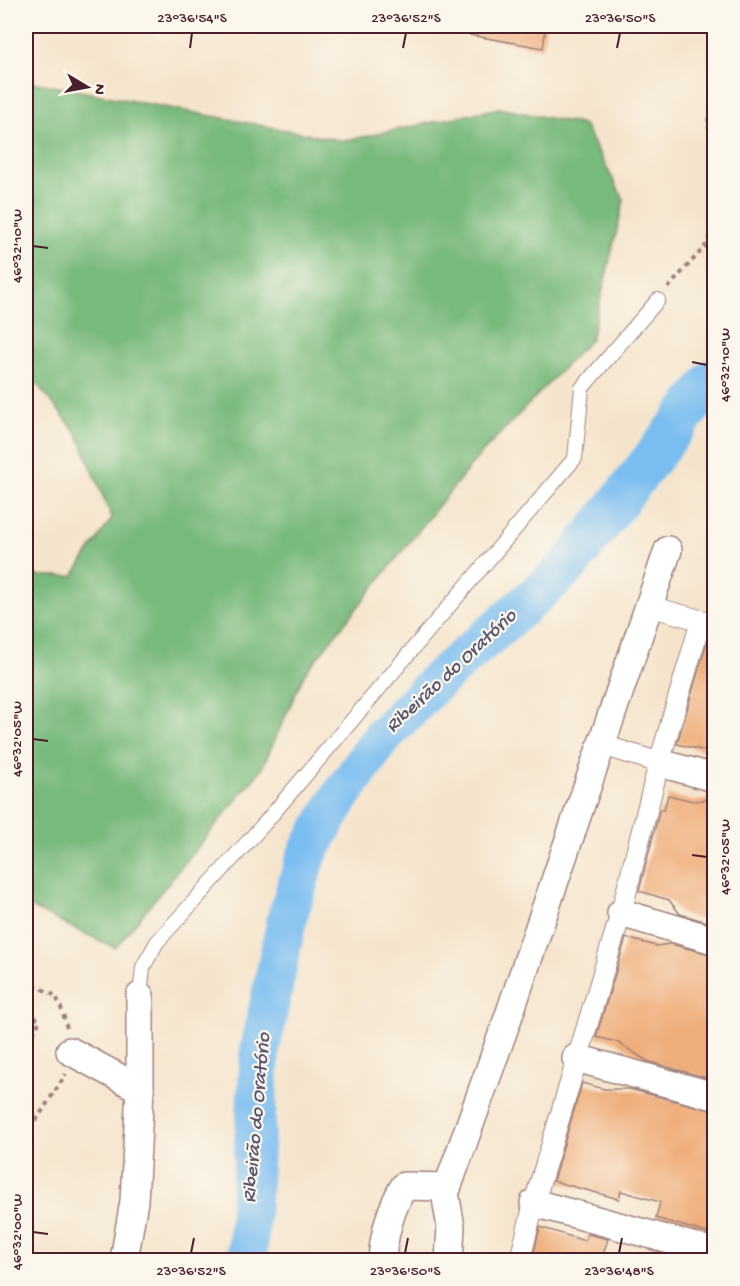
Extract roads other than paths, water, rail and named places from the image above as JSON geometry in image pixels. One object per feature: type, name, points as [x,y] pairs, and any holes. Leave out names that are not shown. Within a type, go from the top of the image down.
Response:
[{"type":"street","points":[[445,1194],[668,550]]},
{"type":"street","points":[[520,1260],[576,1058],[708,622],[649,606]]},
{"type":"street","points":[[602,745],[714,778]]},
{"type":"street","points":[[621,913],[714,940]]},
{"type":"street","points":[[124,1260],[134,1201],[140,1089],[140,996]]},
{"type":"street","points":[[70,1051],[140,1089]]},
{"type":"street","points":[[576,1058],[714,1096]]},
{"type":"street","points":[[382,1260],[384,1233],[393,1205],[404,1186],[444,1186],[451,1227],[449,1260]]},
{"type":"street","points":[[534,1203],[714,1252]]},
{"type":"lane","points":[[140,996],[143,966],[157,942],[264,824],[575,458],[582,388],[658,300]]},
{"type":"waterway","name":"Ribeirão do Oratório","points":[[247,1260],[260,1050],[288,914],[308,852],[339,799],[381,738],[438,680],[568,567],[714,378]]}]
